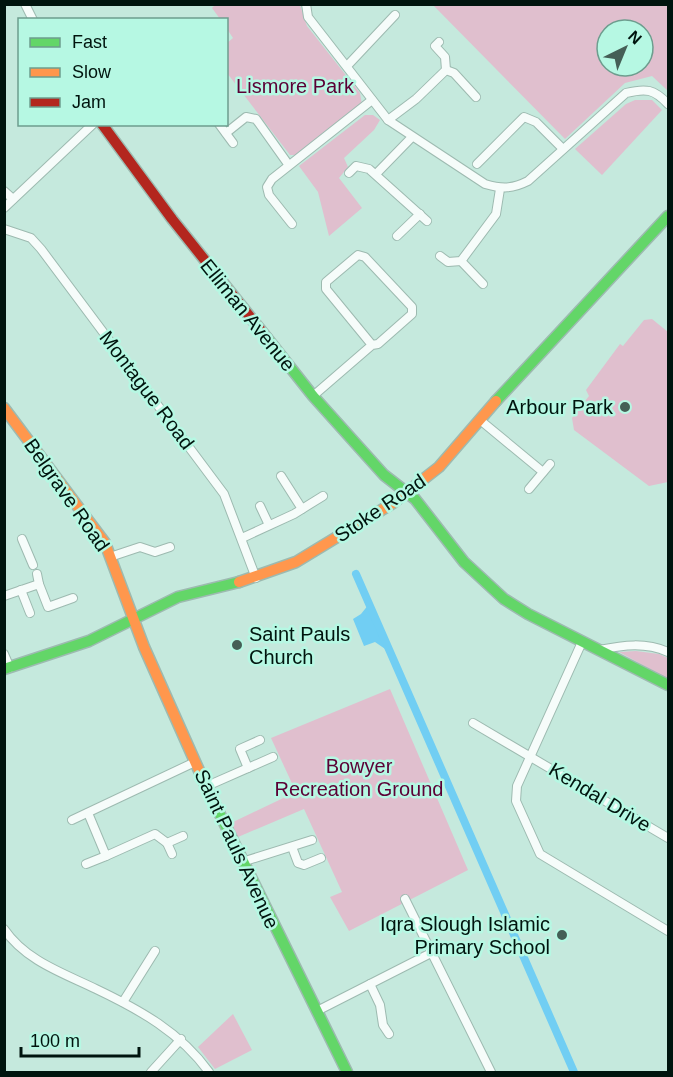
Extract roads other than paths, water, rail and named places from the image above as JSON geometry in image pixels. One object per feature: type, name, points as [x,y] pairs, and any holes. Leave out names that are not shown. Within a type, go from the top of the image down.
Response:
[{"type":"street","points":[[25,4],[32,18]]},
{"type":"street","points":[[306,4],[308,17],[388,120],[485,184],[500,189],[514,188],[528,181],[626,93],[644,88],[657,93],[669,104]]},
{"type":"street","points":[[347,66],[395,15]]},
{"type":"street","points":[[439,42],[435,46],[445,57],[446,70]]},
{"type":"street","points":[[446,70],[454,73],[476,97]]},
{"type":"street","points":[[388,120],[446,70]]},
{"type":"street","points":[[292,224],[269,195],[267,187],[272,178],[372,100]]},
{"type":"street","points":[[226,133],[246,117],[256,119],[288,164]]},
{"type":"street","points":[[477,164],[524,117],[536,122],[563,149]]},
{"type":"street","points":[[4,208],[91,126]]},
{"type":"street","name":"Elliman Avenue","points":[[103,126],[172,219],[313,396],[381,472],[407,493],[464,562],[504,599],[528,614],[669,685]]},
{"type":"street","points":[[221,126],[233,143]]},
{"type":"street","points":[[376,174],[412,137]]},
{"type":"street","points":[[349,173],[356,166],[376,174],[427,221]]},
{"type":"street","points":[[440,256],[448,262],[461,261],[496,214],[500,189]]},
{"type":"street","points":[[4,191],[13,199]]},
{"type":"street","points":[[397,236],[420,214]]},
{"type":"street","name":"Stoke Road","points":[[7,669],[90,641],[178,597],[256,578],[296,562],[407,493],[439,467],[669,216]]},
{"type":"street","name":"Montague Road","points":[[4,229],[31,238],[48,257],[220,489],[242,538],[256,578]]},
{"type":"street","points":[[313,396],[412,314],[412,307],[365,257],[358,255],[327,282],[326,289],[372,345]]},
{"type":"street","points":[[461,261],[483,284]]},
{"type":"street","name":"Belgrave Road","points":[[4,408],[98,533],[111,556],[133,621]]},
{"type":"street","points":[[480,420],[543,472]]},
{"type":"street","points":[[529,489],[550,464]]},
{"type":"street","points":[[281,476],[302,509]]},
{"type":"street","points":[[242,538],[302,509],[323,496]]},
{"type":"street","points":[[260,506],[269,525]]},
{"type":"street","points":[[22,539],[33,565]]},
{"type":"street","points":[[111,556],[140,547],[155,552],[170,547]]},
{"type":"street","points":[[37,574],[48,607],[73,598]]},
{"type":"street","points":[[4,596],[39,584]]},
{"type":"street","points":[[21,590],[30,614]]},
{"type":"street","name":"Saint Pauls Avenue","points":[[133,621],[242,862],[347,1072]]},
{"type":"street","points":[[582,642],[517,786],[516,801],[540,854],[669,931]]},
{"type":"street","points":[[598,650],[629,644],[669,652]]},
{"type":"street","points":[[4,654],[7,669]]},
{"type":"street","name":"Kendal Drive","points":[[473,723],[669,838]]},
{"type":"street","points":[[248,768],[240,749],[260,740]]},
{"type":"street","points":[[207,786],[273,757]]},
{"type":"street","points":[[72,820],[195,762]]},
{"type":"street","points":[[88,813],[106,856]]},
{"type":"street","points":[[86,864],[155,834],[167,843],[172,854]]},
{"type":"street","points":[[167,843],[183,836]]},
{"type":"street","points":[[242,862],[312,840]]},
{"type":"street","points":[[292,847],[298,863],[304,865],[321,858]]},
{"type":"street","points":[[405,899],[491,1072]]},
{"type":"street","points":[[4,929],[20,946],[48,966],[149,1016],[181,1039],[209,1072]]},
{"type":"street","points":[[123,1002],[154,951]]},
{"type":"street","points":[[317,1011],[433,952]]},
{"type":"street","points":[[370,984],[380,1005],[380,1027],[389,1034]]},
{"type":"street","points":[[151,1072],[181,1039]]},
{"type":"water","points":[[369,604],[391,653],[375,642],[364,646],[353,619],[361,614]]},
{"type":"waterway","points":[[356,574],[574,1072]]},
{"type":"place","name":"Arbour Park","points":[[625,407]]},
{"type":"place","name":"Saint Pauls Church","points":[[237,645]]},
{"type":"place","name":"Iqra Slough Islamic Primary School","points":[[562,935]]},
{"type":"park label","name":"Lismore Park","points":[[295,86]]},
{"type":"park label","name":"Bowyer Recreation Ground","points":[[359,778]]}]
